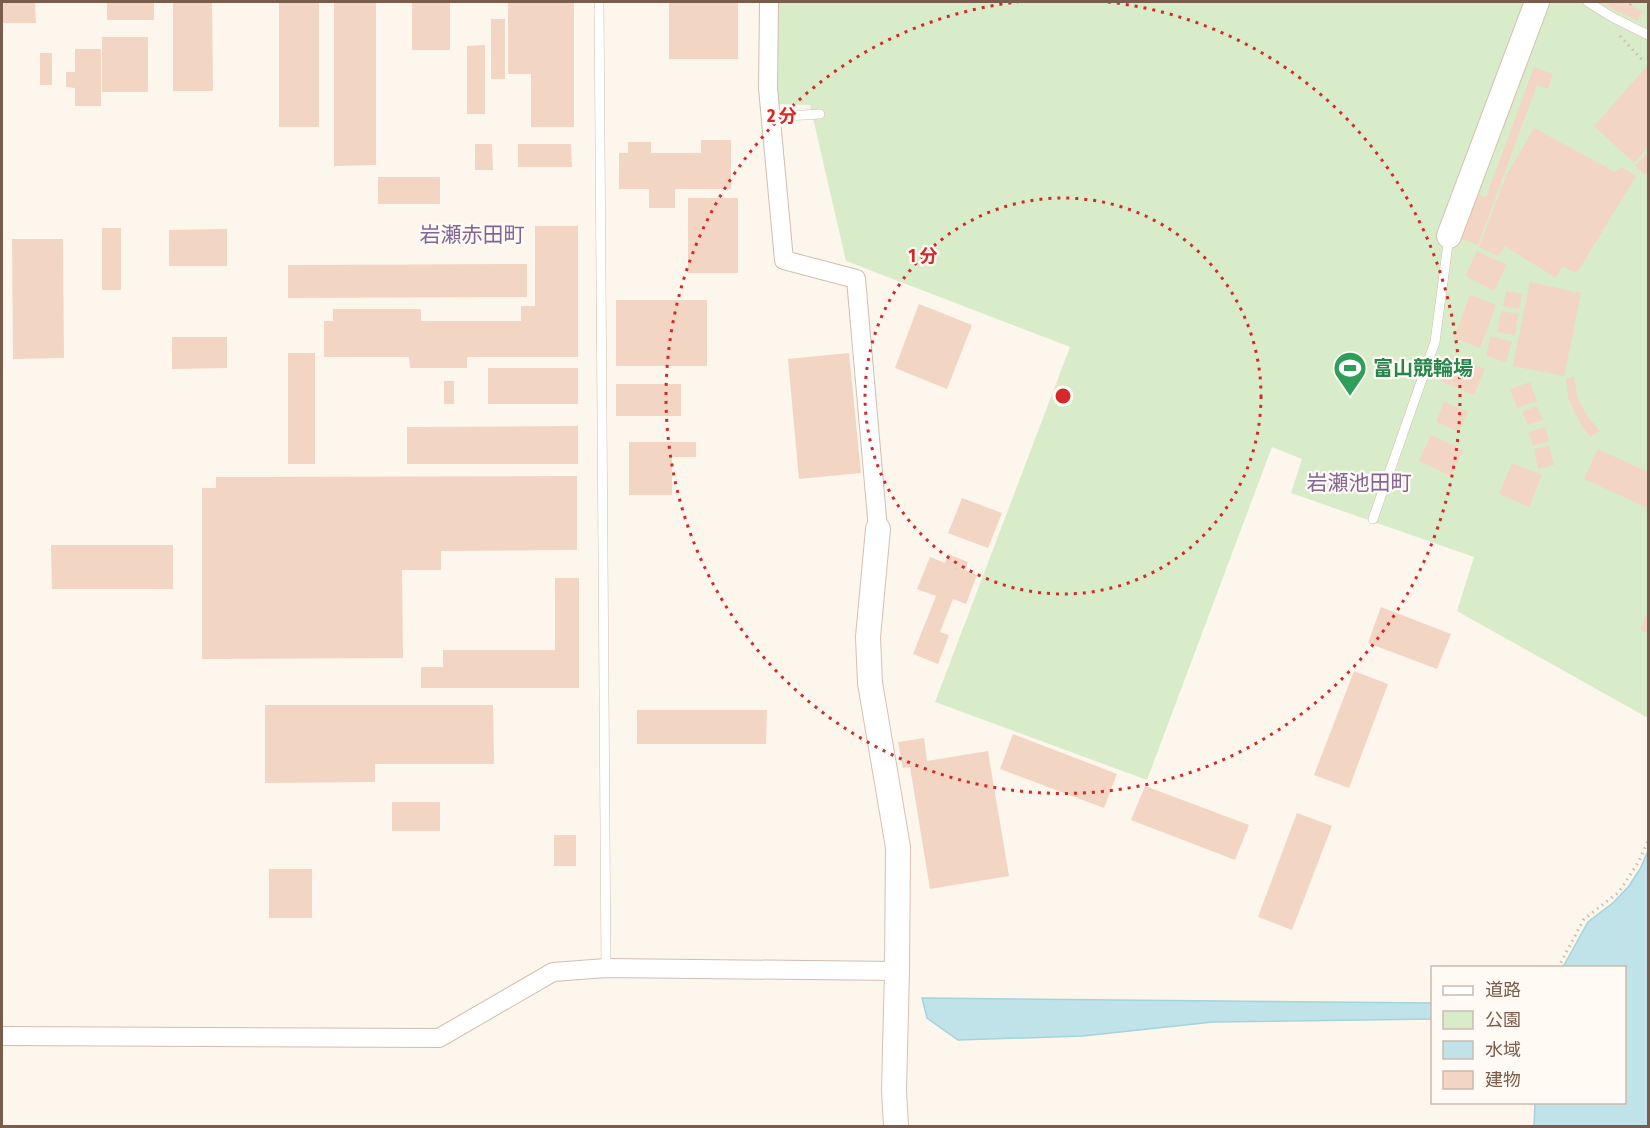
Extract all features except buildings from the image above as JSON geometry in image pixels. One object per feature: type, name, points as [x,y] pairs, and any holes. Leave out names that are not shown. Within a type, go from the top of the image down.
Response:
[{"type":"street","points":[[769,2],[768,88],[784,260],[856,279],[878,529],[868,636],[870,683],[898,847],[894,1091],[896,1126]]},
{"type":"street","points":[[1449,236],[1537,2]]},
{"type":"street","points":[[2,1036],[439,1038],[553,972],[606,968],[897,971]]},
{"type":"lane","points":[[599,2],[606,968]]},
{"type":"lane","points":[[1588,2],[1648,35]]},
{"type":"lane","points":[[770,117],[820,114]]},
{"type":"lane","points":[[1373,519],[1435,342],[1449,236]]},
{"type":"path","points":[[1559,966],[1584,919],[1619,892],[1640,861],[1648,841]]},
{"type":"green space","name":"富山競輪場","points":[[776,2],[1648,2],[1648,718],[1457,611],[1474,557],[1291,493],[1302,459],[1272,447],[1147,780],[935,702],[1070,347],[846,261],[810,105],[775,104]]},
{"type":"water","points":[[1648,851],[1648,1126],[1534,1126],[1535,1104],[1626,1104],[1626,966],[1564,966],[1588,922],[1614,902],[1629,886]]},
{"type":"water","points":[[922,998],[1431,1003],[1431,1019],[1213,1022],[1083,1036],[958,1040],[927,1018]]},
{"type":"place","name":"富山競輪場","points":[[1350,397]]},
{"type":"district","name":"岩瀬赤田町","points":[[472,235]]},
{"type":"district","name":"岩瀬池田町","points":[[1359,483]]}]
